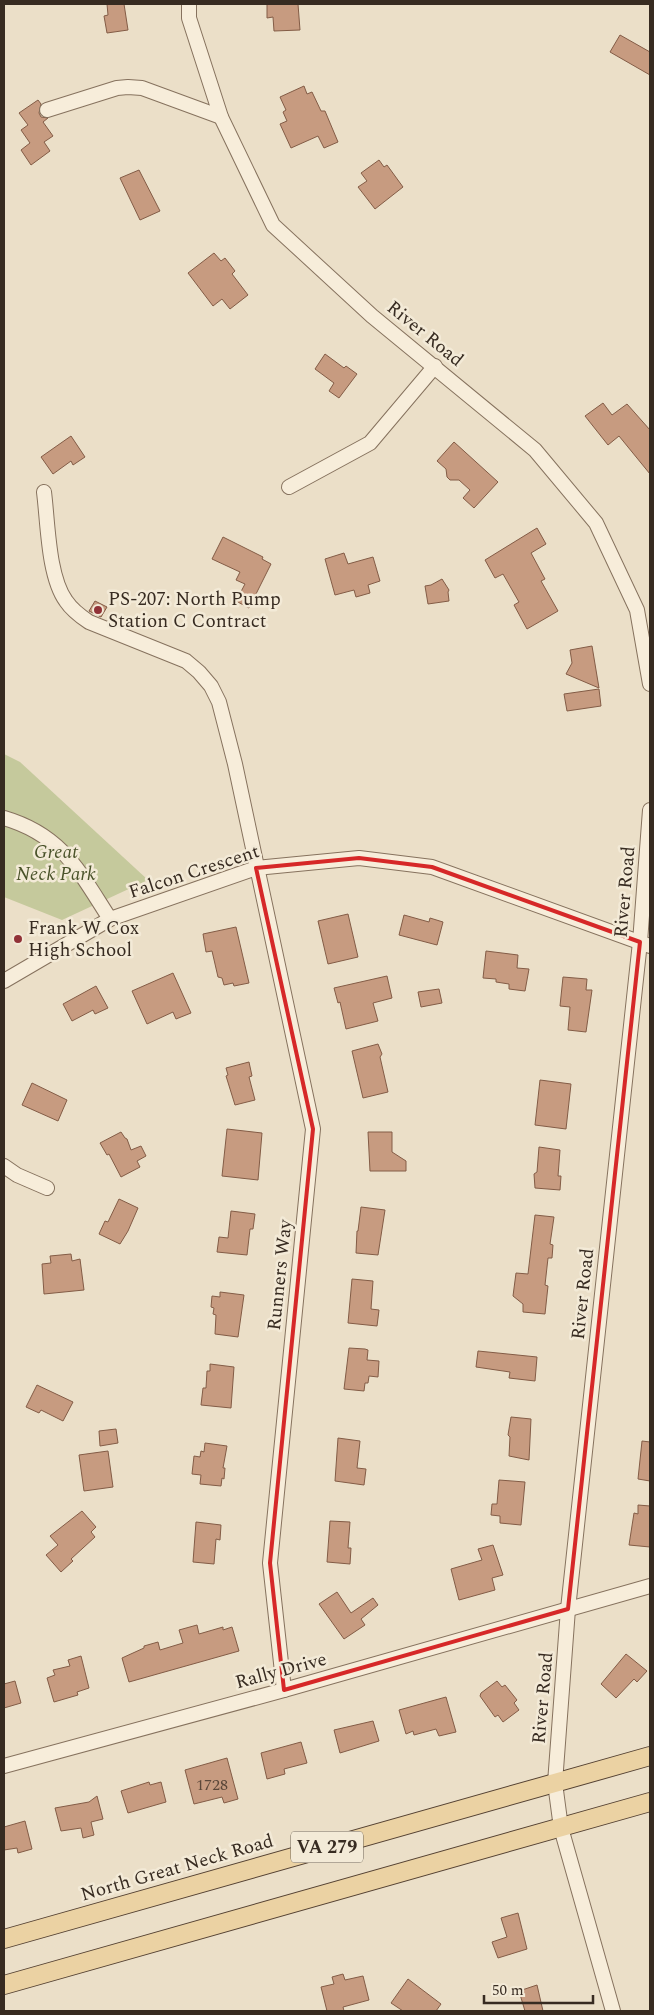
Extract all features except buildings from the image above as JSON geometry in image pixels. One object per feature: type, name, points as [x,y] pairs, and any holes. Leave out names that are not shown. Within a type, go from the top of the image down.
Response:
[{"type":"main road","name":"North Great Neck Road","points":[[4,1939],[650,1756]]},
{"type":"main road","name":"VA 279","points":[[4,1985],[650,1802]]},
{"type":"street","name":"River Road","points":[[189,4],[189,18],[221,117],[273,225],[372,316],[535,450],[596,523],[637,610],[650,684]]},
{"type":"street","points":[[47,110],[117,88],[128,87],[142,88],[221,117]]},
{"type":"street","points":[[289,487],[370,444],[435,366]]},
{"type":"street","name":"Runners Way","points":[[44,492],[53,569],[57,585],[66,601],[76,613],[89,622],[186,661],[211,686],[219,702],[235,764],[313,1128],[270,1563],[284,1690]]},
{"type":"street","name":"River Road","points":[[613,2011],[561,1828],[555,1783],[568,1609],[645,944],[650,810]]},
{"type":"street","points":[[4,818],[26,826],[45,836],[62,850],[76,866],[110,919]]},
{"type":"street","name":"Falcon Crescent","points":[[4,981],[110,919],[256,868],[359,858],[432,867],[645,944]]},
{"type":"street","points":[[4,1166],[17,1175],[47,1188]]},
{"type":"street","name":"Rally Drive","points":[[4,1766],[284,1690],[650,1586]]},
{"type":"highlighted area","points":[[359,858],[432,867],[640,942],[568,1609],[284,1690],[270,1563],[313,1129],[256,868]]},
{"type":"green space","name":"Great Neck Park","points":[[4,754],[20,762],[148,880],[62,920],[4,897]]},
{"type":"place","name":"PS-207: North Pump Station C Contract","points":[[98,610]]},
{"type":"place","name":"Frank W Cox High School","points":[[18,939]]}]
